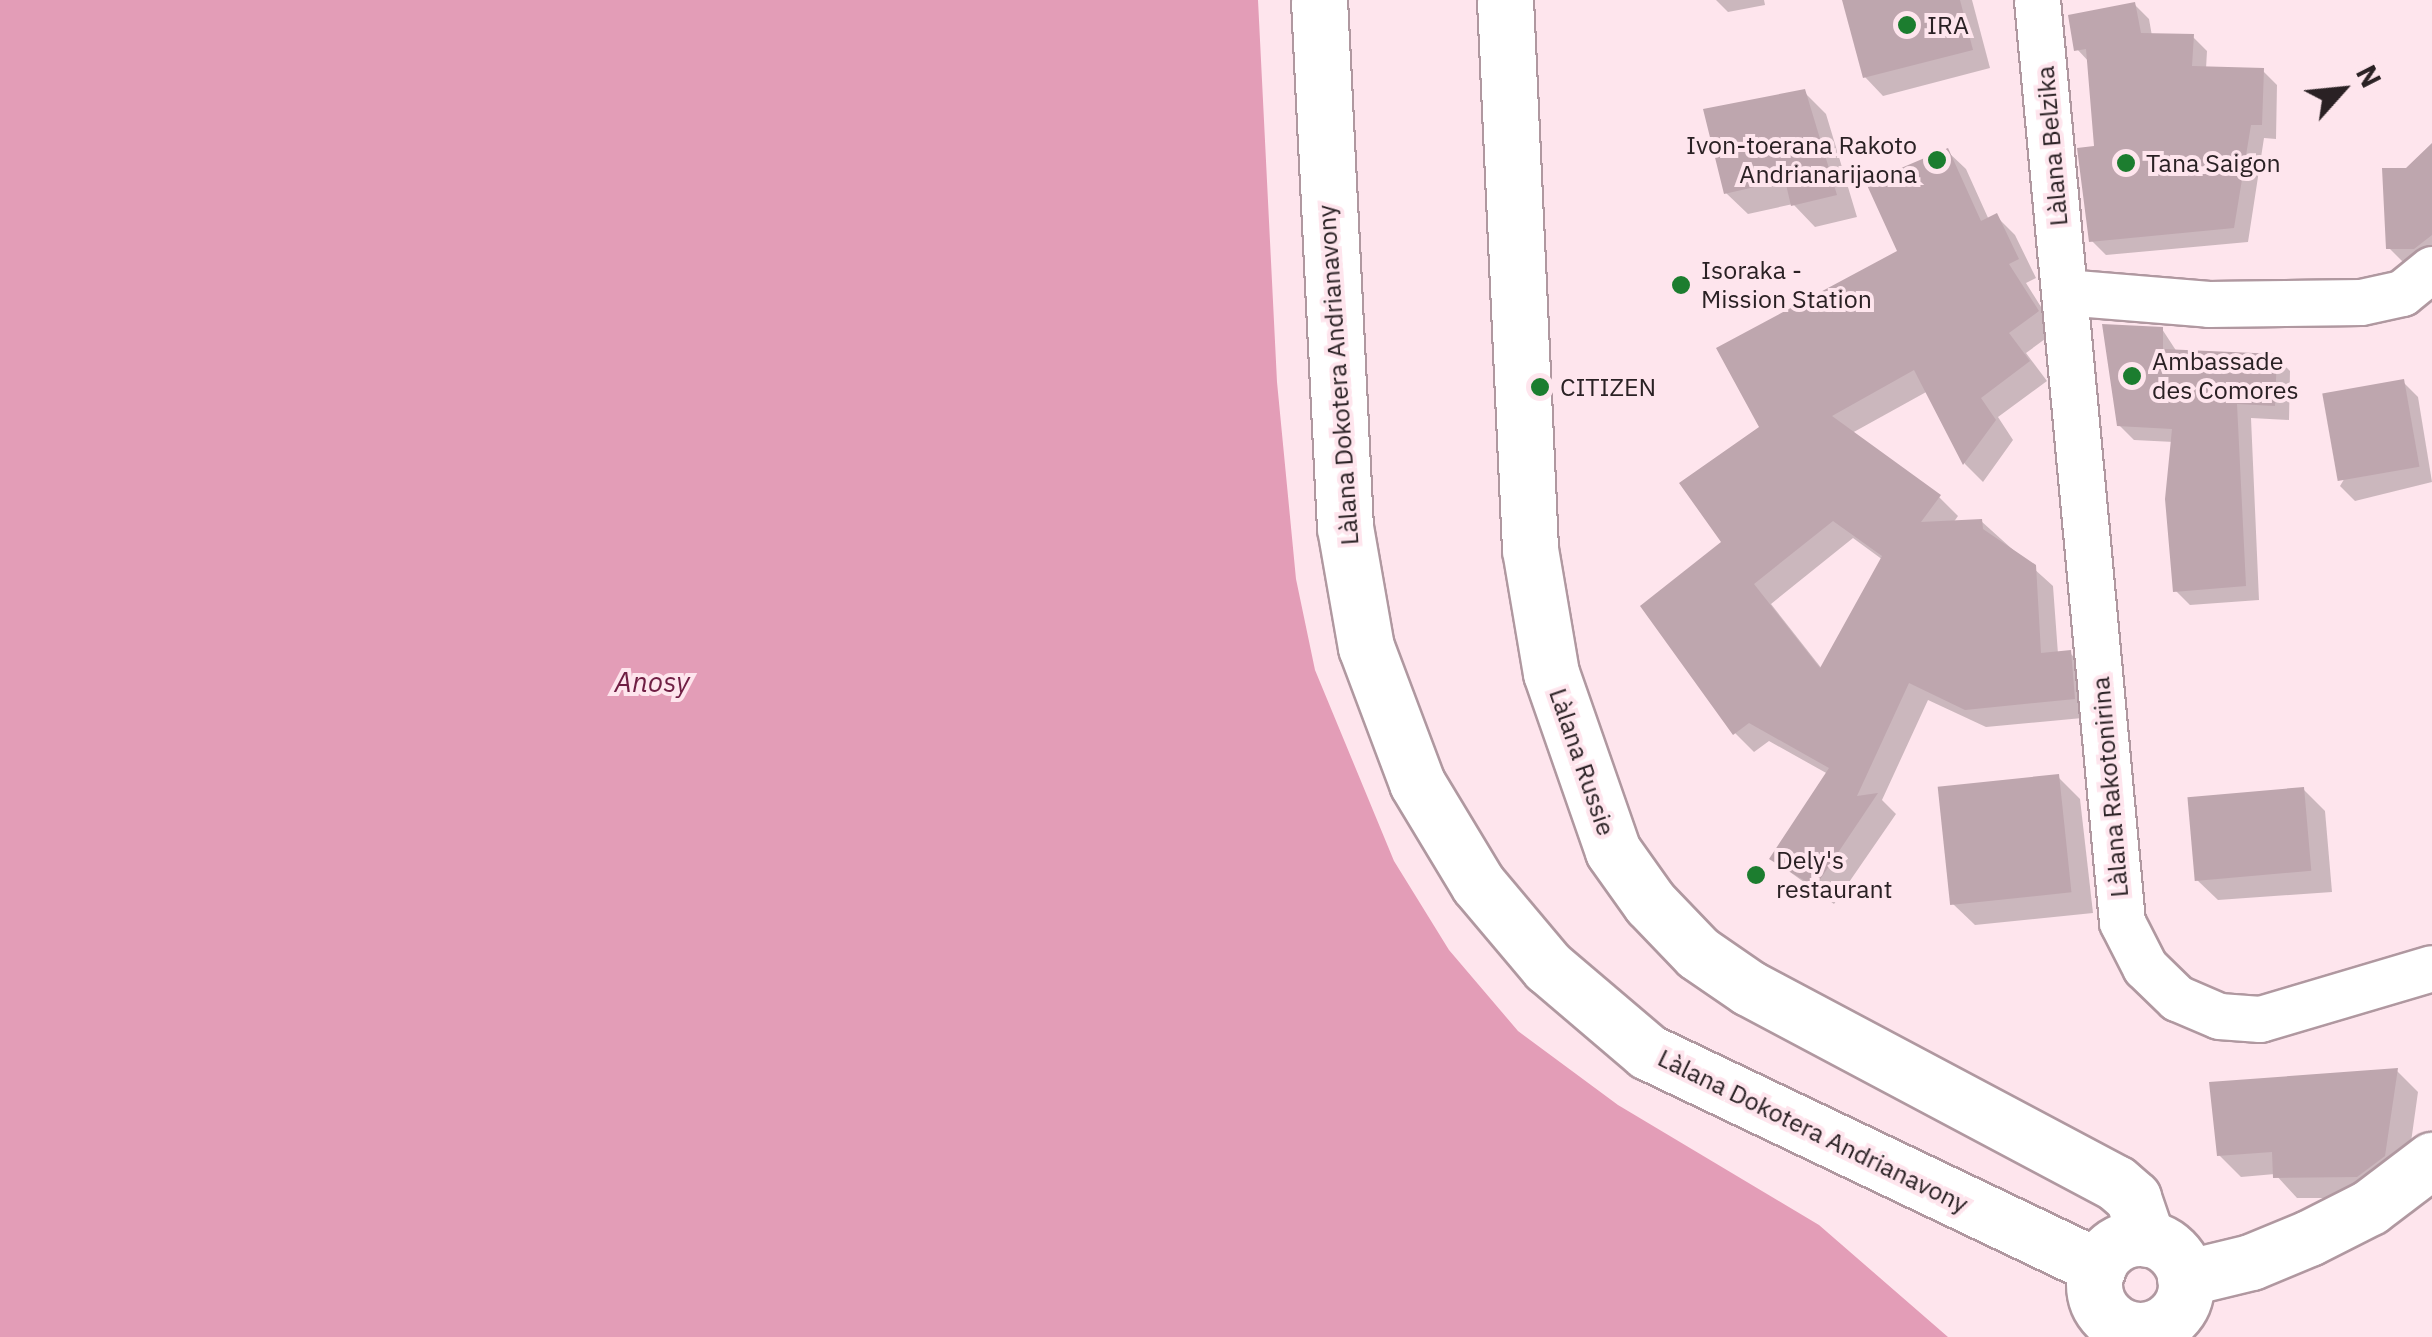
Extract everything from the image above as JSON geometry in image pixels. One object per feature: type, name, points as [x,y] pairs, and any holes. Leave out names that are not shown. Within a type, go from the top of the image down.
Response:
[{"type":"street","name":"Làlana Dokotera Andrianavony","points":[[1319,0],[1345,527],[1366,647],[1417,783],[1478,884],[1548,967],[1648,1052],[2098,1267]]},
{"type":"street","name":"Làlana Russie","points":[[1505,0],[1530,550],[1551,673],[1614,850],[1650,903],[1698,953],[1750,988],[2116,1182],[2133,1198],[2147,1239]]},
{"type":"street","name":"Làlana Belzika","points":[[2037,0],[2064,292]]},
{"type":"street","points":[[2064,292],[2209,304],[2361,302],[2402,293],[2432,269]]},
{"type":"street","name":"Làlana Rakotonirina","points":[[2064,292],[2122,922],[2145,967],[2178,998],[2219,1016],[2260,1019],[2432,968]]},
{"type":"street","points":[[2186,1278],[2250,1262],[2310,1238],[2370,1206],[2432,1160]]},
{"type":"street","points":[[2147,1239],[2173,1252],[2186,1278],[2172,1318],[2145,1333],[2115,1323],[2103,1312],[2094,1282],[2098,1267],[2118,1243],[2147,1239]]},
{"type":"water","name":"Anosy","points":[[0,0],[1258,0],[1277,382],[1296,579],[1315,670],[1394,861],[1449,950],[1518,1031],[1618,1105],[1819,1225],[1948,1337],[0,1337]]},
{"type":"building","name":"IRA","points":[[1842,0],[1960,0],[1973,50],[1863,78]]},
{"type":"building","points":[[2135,2],[2141,33],[2194,34],[2192,66],[2264,68],[2262,125],[2251,125],[2234,228],[2089,242],[2077,148],[2094,146],[2086,49],[2074,51],[2068,15]]},
{"type":"building","points":[[1805,89],[1837,195],[1791,206],[1785,180],[1724,194],[1703,109]]},
{"type":"building","points":[[2432,143],[2432,235],[2414,249],[2386,249],[2382,168],[2406,168]]},
{"type":"building","points":[[1948,148],[1981,221],[1997,213],[2019,259],[2009,264],[2039,311],[2009,333],[2030,361],[1981,398],[1996,420],[1963,465],[1914,370],[1832,416],[1941,495],[1921,522],[1982,519],[1983,529],[2036,565],[2041,653],[2071,650],[2075,699],[1965,710],[1909,683],[1857,796],[1878,793],[1815,887],[1769,859],[1829,768],[1749,723],[1733,735],[1640,606],[1721,542],[1679,483],[1759,427],[1716,348],[1897,251],[1866,183]],"holes":[[[1833,521],[1882,556],[1820,668],[1754,584]]]},
{"type":"building","points":[[2102,324],[2163,327],[2163,349],[2277,354],[2275,406],[2237,404],[2246,586],[2173,592],[2165,499],[2172,429],[2117,426]]},
{"type":"building","points":[[2404,379],[2419,467],[2338,481],[2322,393]]},
{"type":"building","points":[[2059,774],[2071,892],[1950,905],[1938,787]]},
{"type":"building","points":[[2304,787],[2311,871],[2195,881],[2187,797]]},
{"type":"building","points":[[2398,1068],[2385,1156],[2357,1177],[2273,1178],[2272,1152],[2217,1156],[2209,1082]]},
{"type":"place","name":"IRA","points":[[1907,25]]},
{"type":"place","name":"Ivon-toerana Rakoto Andrianarijaona","points":[[1937,160]]},
{"type":"place","name":"Tana Saigon","points":[[2126,163]]},
{"type":"place","name":"Isoraka - Mission Station","points":[[1681,285]]},
{"type":"place","name":"Ambassade des Comores","points":[[2132,376]]},
{"type":"place","name":"CITIZEN","points":[[1540,387]]},
{"type":"place","name":"Dely's restaurant","points":[[1756,875]]}]
